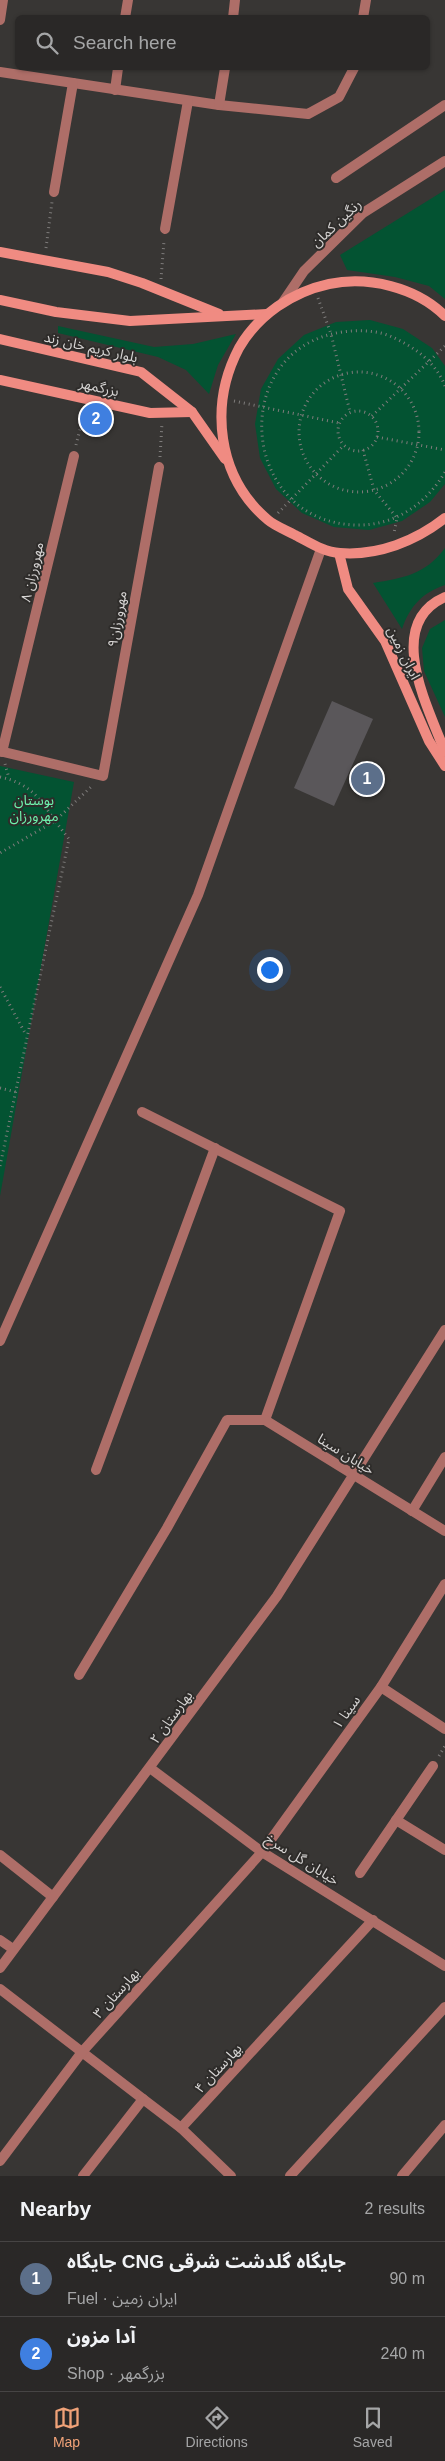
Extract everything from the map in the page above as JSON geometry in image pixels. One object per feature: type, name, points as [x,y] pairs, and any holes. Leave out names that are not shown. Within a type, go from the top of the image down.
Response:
[{"type":"main road","points":[[0,252],[108,272],[160,290],[222,315]]},
{"type":"main road","points":[[445,316],[420,297],[394,287],[368,282],[341,282],[314,288],[283,302],[267,314],[245,338],[229,367],[221,399],[221,431],[228,462],[249,501],[269,521],[321,549],[339,553],[392,547],[412,540],[445,518]]},
{"type":"main road","name":"بلوار کریم خان زند","points":[[0,300],[56,312],[130,321],[267,314]]},
{"type":"main road","name":"بلوار کریم خان زند","points":[[0,340],[141,372],[192,412],[228,462]]},
{"type":"main road","name":"بزرگمهر","points":[[0,380],[150,413],[192,412]]},
{"type":"main road","name":"ایران زمین","points":[[339,553],[348,589],[385,641],[429,741],[445,766]]},
{"type":"main road","points":[[445,597],[425,612],[413,636],[415,672],[445,752]]},
{"type":"street","points":[[0,20],[3,0]]},
{"type":"street","points":[[126,15],[128,0]]},
{"type":"street","points":[[234,15],[236,0]]},
{"type":"street","points":[[364,15],[366,0]]},
{"type":"street","points":[[114,90],[118,70]]},
{"type":"street","points":[[219,105],[225,70]]},
{"type":"street","points":[[0,72],[188,101],[308,114],[339,97],[353,70]]},
{"type":"street","points":[[54,192],[74,83]]},
{"type":"street","points":[[165,229],[188,101]]},
{"type":"street","points":[[336,178],[445,105]]},
{"type":"street","name":"رنگین کمان","points":[[283,302],[304,271],[363,213],[445,161]]},
{"type":"street","name":"مهرورزان ۸","points":[[1,752],[74,456]]},
{"type":"street","name":"مهرورزان۹","points":[[103,776],[159,467]]},
{"type":"street","points":[[0,1341],[198,895],[321,549]]},
{"type":"street","points":[[1,752],[103,776]]},
{"type":"street","points":[[79,1675],[167,1528],[227,1420],[265,1420],[340,1211],[142,1112]]},
{"type":"street","points":[[96,1470],[215,1148]]},
{"type":"street","name":"بهارستان ۲","points":[[0,1968],[276,1596],[445,1330]]},
{"type":"street","name":"خیابان سینا","points":[[265,1420],[445,1531]]},
{"type":"street","points":[[412,1511],[445,1457]]},
{"type":"street","name":"سینا ۱","points":[[262,1852],[381,1687],[445,1584]]},
{"type":"street","points":[[381,1687],[445,1729]]},
{"type":"street","points":[[360,1873],[433,1766]]},
{"type":"street","name":"خیابان گل سرخ","points":[[150,1768],[262,1852],[444,1962]]},
{"type":"street","points":[[396,1820],[445,1850]]},
{"type":"street","name":"بهارستان ۳","points":[[0,2161],[82,2052],[262,1852]]},
{"type":"street","points":[[0,1855],[53,1897]]},
{"type":"street","name":"بهارستان ۴","points":[[181,2128],[373,1920]]},
{"type":"street","points":[[0,1940],[13,1949]]},
{"type":"street","points":[[0,1989],[181,2128],[231,2176]]},
{"type":"street","points":[[290,2176],[445,2007]]},
{"type":"street","points":[[83,2176],[143,2099]]},
{"type":"street","points":[[402,2176],[445,2125]]},
{"type":"path","points":[[44,261],[54,192]]},
{"type":"path","points":[[160,290],[165,229]]},
{"type":"path","points":[[314,288],[331,334],[350,412]]},
{"type":"path","points":[[445,386],[428,360],[407,344],[383,333],[357,330],[331,334],[307,344],[287,360],[272,381],[262,406],[260,431],[264,456],[275,480],[291,500],[314,516],[341,525],[369,525],[397,518],[416,506],[432,491],[445,472]]},
{"type":"path","points":[[372,416],[428,360],[445,346]]},
{"type":"path","points":[[366,372],[386,377],[400,388],[414,407],[420,427],[418,444],[410,465],[397,480],[374,490],[361,493],[342,490],[325,482],[311,469],[302,452],[299,433],[301,415],[311,395],[326,381],[341,374],[366,372]]},
{"type":"path","points":[[74,456],[88,398]]},
{"type":"path","points":[[221,399],[339,423]]},
{"type":"path","points":[[362,411],[372,416],[377,423],[377,437],[369,448],[363,450],[349,449],[344,445],[338,433],[339,423],[350,412],[362,411]]},
{"type":"path","points":[[159,467],[162,413]]},
{"type":"path","points":[[377,437],[445,450]]},
{"type":"path","points":[[269,521],[344,445]]},
{"type":"path","points":[[363,450],[374,490],[397,518],[392,547]]},
{"type":"path","points":[[0,853],[55,821],[103,776]]},
{"type":"path","points":[[0,777],[9,778],[36,793],[69,839],[26,1034],[0,1166]]},
{"type":"path","points":[[0,988],[26,1034]]},
{"type":"path","points":[[0,1088],[16,1092]]},
{"type":"green space","points":[[445,190],[445,299],[429,286],[395,277],[347,270],[340,255]]},
{"type":"green space","points":[[370,320],[403,329],[432,348],[445,366],[445,484],[430,502],[402,521],[369,530],[334,527],[302,513],[276,489],[260,458],[255,424],[261,389],[278,359],[304,335],[336,322]]},
{"type":"green space","points":[[58,326],[154,347],[193,344],[236,334],[218,365],[209,394],[186,370],[158,357],[58,333]]},
{"type":"green space","points":[[445,548],[445,585],[423,596],[418,601],[402,629],[373,583],[413,574],[430,564]]},
{"type":"green space","points":[[445,620],[445,717],[424,671],[422,648],[430,629]]},
{"type":"green space","name":"بوستان مهرورزان","points":[[0,766],[74,782],[0,1196]]},
{"type":"building","points":[[332,701],[373,719],[334,806],[294,788]]},
{"type":"place","name":"آدا مزون","points":[[96,419]]},
{"type":"place","name":"جایگاه CNG جایگاه گلدشت شرقی","points":[[367,779]]}]
